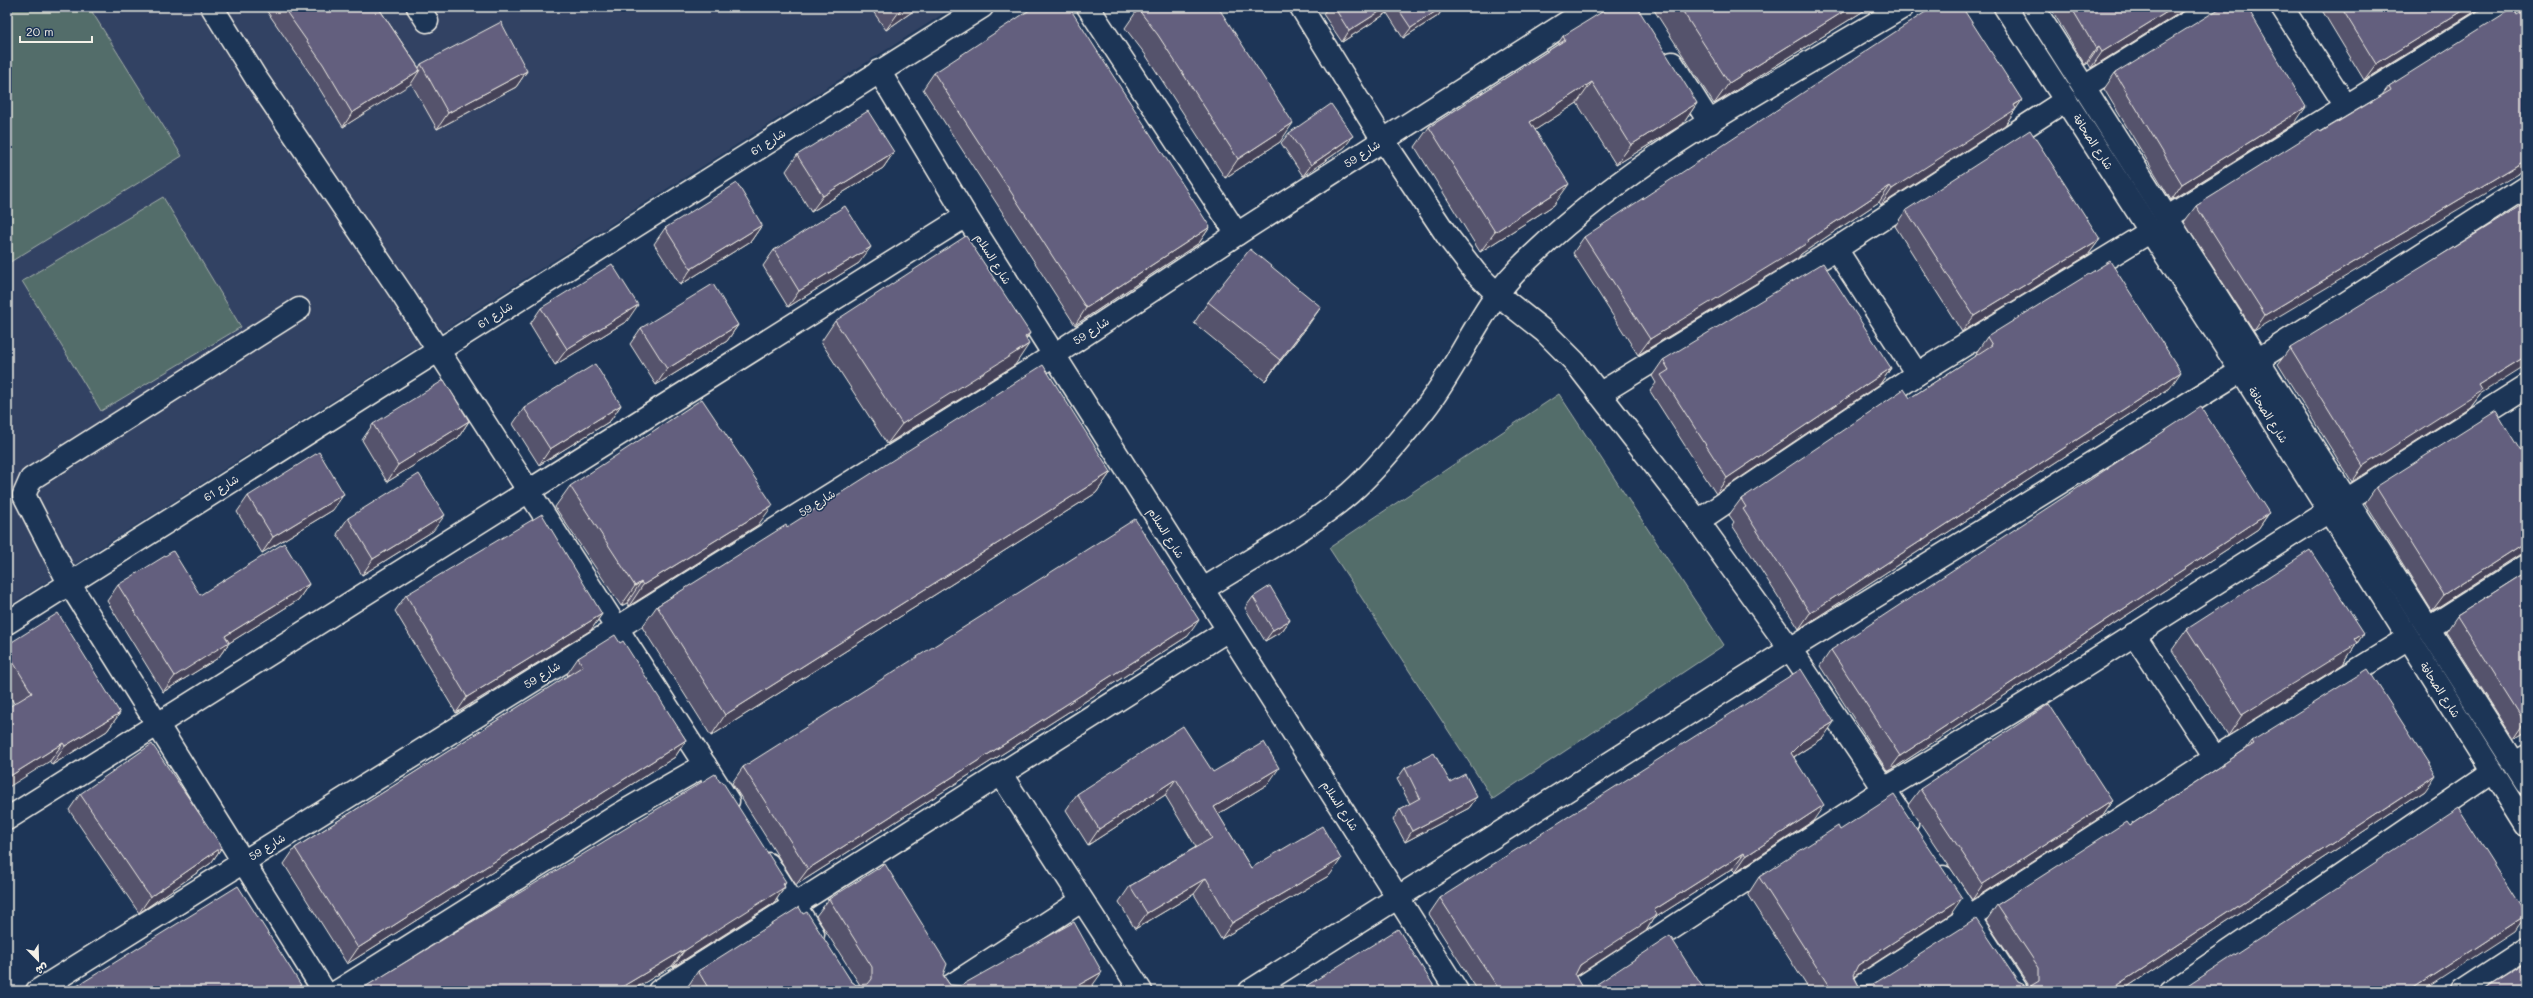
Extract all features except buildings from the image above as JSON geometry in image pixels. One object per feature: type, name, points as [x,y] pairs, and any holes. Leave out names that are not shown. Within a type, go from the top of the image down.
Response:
[{"type":"street","points":[[212,7],[530,491],[739,819]]},
{"type":"street","name":"شارع 61","points":[[7,622],[439,351],[982,7]]},
{"type":"street","points":[[1088,7],[1237,234]]},
{"type":"street","name":"شارع 59","points":[[37,991],[1054,355],[1237,234],[1591,7]]},
{"type":"street","points":[[1202,590],[1328,510],[1351,492],[1425,408],[1457,361],[1497,294],[1532,256],[1570,222],[1612,189],[1710,122],[1903,7]]},
{"type":"street","name":"شارع الصحافة","points":[[2006,7],[2241,371],[2407,639],[2526,826]]},
{"type":"street","name":"شارع الصحافة","points":[[2033,7],[2259,359],[2429,628],[2520,758],[2526,782]]},
{"type":"street","points":[[2084,87],[2213,7]]},
{"type":"street","points":[[2282,7],[2346,106]]},
{"type":"street","points":[[2168,217],[2506,7]]},
{"type":"street","points":[[1303,8],[1384,140],[1448,237],[1475,272],[1497,294],[1545,332],[1574,361],[1698,521],[1790,649],[1919,840]]},
{"type":"street","points":[[1661,46],[1710,122]]},
{"type":"street","name":"شارع السلام","points":[[879,71],[966,216],[1457,991]]},
{"type":"street","points":[[1599,394],[1836,250],[2066,100]]},
{"type":"street","points":[[2259,359],[2526,188]]},
{"type":"street","points":[[7,819],[966,216]]},
{"type":"street","points":[[1698,521],[1917,374],[2151,231]]},
{"type":"street","points":[[1836,250],[1917,374]]},
{"type":"street","points":[[299,309],[31,479],[24,496],[69,583],[158,723],[324,991]]},
{"type":"street","points":[[1250,991],[1790,649],[2241,371]]},
{"type":"street","points":[[1576,991],[1885,789],[2026,704],[2526,386]]},
{"type":"street","points":[[2429,628],[2526,566]]},
{"type":"street","points":[[664,990],[1002,776],[1228,630]]},
{"type":"street","points":[[2134,634],[2215,758]]},
{"type":"street","points":[[1854,991],[2215,758],[2407,639]]},
{"type":"street","points":[[338,991],[618,815],[704,765]]},
{"type":"street","points":[[2171,991],[2492,772]]},
{"type":"street","points":[[1002,776],[1141,991]]},
{"type":"street","points":[[756,846],[824,952]]},
{"type":"street","points":[[1932,860],[2017,991]]},
{"type":"street","points":[[943,991],[1081,900]]},
{"type":"street","points":[[2462,991],[2526,949]]},
{"type":"shaded area","points":[[7,7],[954,7],[7,607]]},
{"type":"green space","points":[[7,7],[89,7],[182,156],[7,264]]},
{"type":"green space","points":[[163,197],[241,327],[101,411],[22,281]]},
{"type":"green space","points":[[1559,394],[1724,645],[1493,799],[1329,548]]}]
